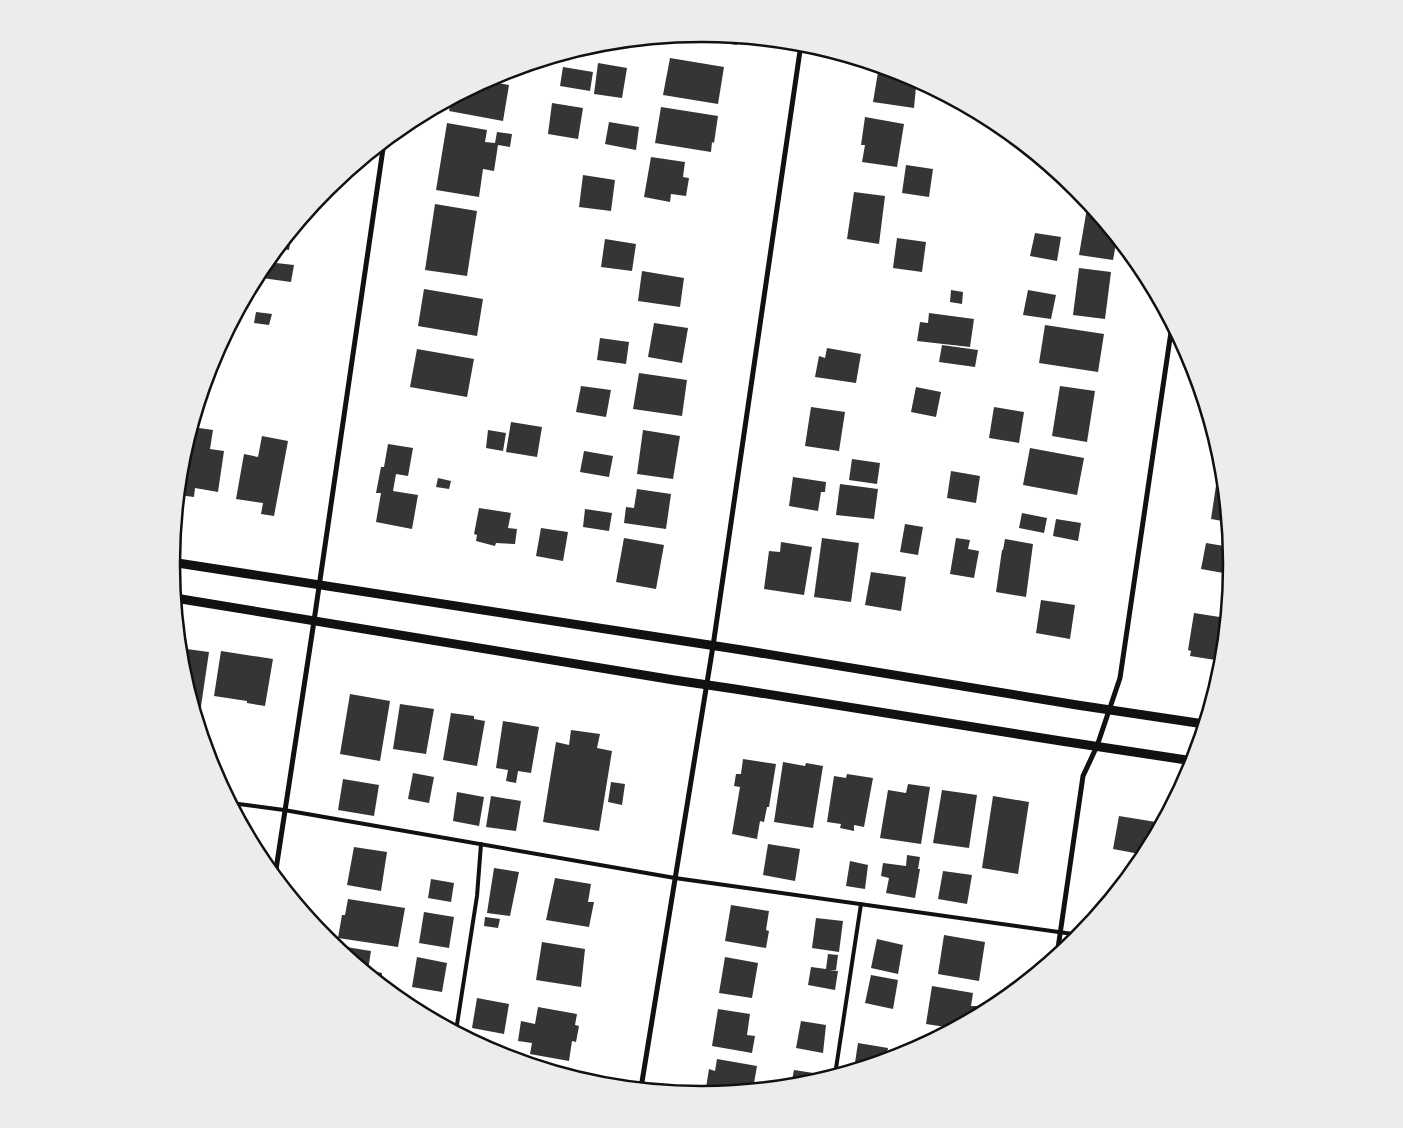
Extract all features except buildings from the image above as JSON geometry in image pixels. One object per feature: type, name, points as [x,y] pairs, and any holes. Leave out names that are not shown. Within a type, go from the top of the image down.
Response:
[{"type":"street","points":[[642,1082],[713,646],[800,52]]},
{"type":"street","points":[[276,865],[383,151]]},
{"type":"street","points":[[1058,944],[1083,776],[1097,746],[1120,678],[1170,336]]},
{"type":"street","points":[[180,563],[1198,723]]},
{"type":"street","points":[[181,599],[1185,760]]},
{"type":"lane","points":[[239,804],[284,810],[675,878],[1070,933]]},
{"type":"lane","points":[[457,1025],[477,896],[481,844]]},
{"type":"lane","points":[[836,1068],[861,904]]}]
